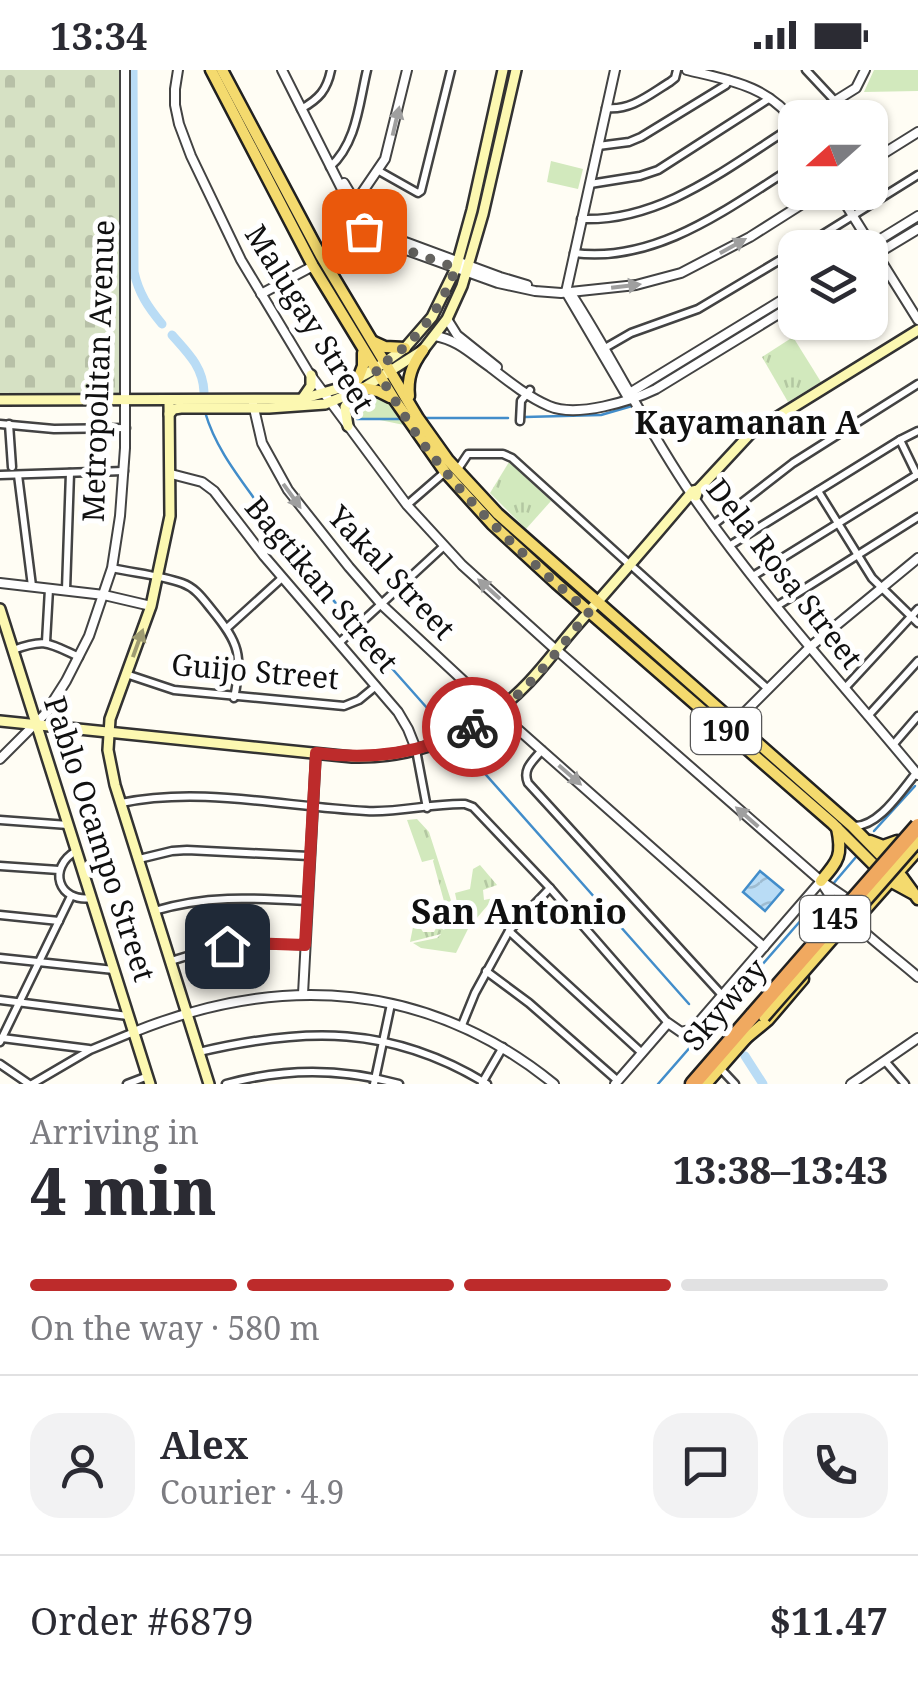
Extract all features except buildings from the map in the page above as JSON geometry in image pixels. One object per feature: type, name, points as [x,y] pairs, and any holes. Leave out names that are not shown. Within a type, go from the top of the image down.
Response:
[{"type":"highway","name":"Skyway","points":[[695,1083],[918,825]]},
{"type":"highway","name":"Skyway","points":[[695,1083],[918,840]]},
{"type":"main road","name":"190","points":[[211,70],[313,266],[368,344]]},
{"type":"main road","name":"190","points":[[222,70],[368,344],[451,471]]},
{"type":"main road","points":[[383,370],[432,317],[457,265],[503,70]]},
{"type":"main road","points":[[412,407],[408,387],[416,358],[446,320],[468,269],[516,70]]},
{"type":"main road","points":[[0,720],[371,757],[399,754],[453,737],[480,723],[526,685],[750,434],[918,330]]},
{"type":"main road","points":[[348,426],[345,406],[358,386],[368,344],[406,348]]},
{"type":"main road","points":[[169,414],[181,408],[328,398],[423,350]]},
{"type":"main road","name":"190","points":[[383,370],[394,399],[492,524],[734,722],[852,826],[879,862]]},
{"type":"main road","points":[[302,398],[313,378],[340,388],[358,386],[378,391],[394,399]]},
{"type":"main road","points":[[0,400],[168,400],[315,406],[340,388]]},
{"type":"main road","points":[[168,400],[181,408]]},
{"type":"main road","points":[[168,400],[170,516],[151,606],[113,707],[108,731],[110,766],[209,1084]]},
{"type":"main road","name":"Pablo Ocampo Street","points":[[0,608],[149,1080]]},
{"type":"main road","name":"190","points":[[595,609],[915,896]]},
{"type":"main road","points":[[740,1035],[750,1008],[918,816]]},
{"type":"main road","name":"145","points":[[758,1015],[918,825]]},
{"type":"main road","points":[[821,882],[840,853],[837,828]]},
{"type":"main road","points":[[865,839],[883,846],[897,841]]},
{"type":"main road","name":"145","points":[[695,1083],[918,840]]},
{"type":"main road","points":[[740,1035],[768,1020],[918,850]]},
{"type":"main road","name":"145","points":[[695,1083],[720,1068],[740,1035]]},
{"type":"street","name":"Metropolitan Avenue","points":[[0,758],[36,724],[57,697],[80,657],[112,568],[126,428],[125,70]]},
{"type":"street","name":"Malugay Street","points":[[178,70],[175,105],[207,193],[261,294],[313,378],[407,505],[444,546],[557,652],[844,903],[863,912]]},
{"type":"street","points":[[284,70],[367,230],[384,242]]},
{"type":"street","points":[[302,108],[326,88],[330,70]]},
{"type":"street","points":[[332,166],[352,134],[367,70]]},
{"type":"street","points":[[407,70],[392,137],[379,171],[357,200],[357,208],[367,230],[457,265],[567,291],[636,285],[682,273],[792,210]]},
{"type":"street","points":[[379,171],[420,193],[451,70]]},
{"type":"street","points":[[567,291],[615,70]]},
{"type":"street","points":[[606,108],[618,109],[638,102],[675,78],[677,70]]},
{"type":"street","points":[[687,70],[755,88],[778,105]]},
{"type":"street","points":[[806,70],[833,100]]},
{"type":"street","points":[[838,100],[856,88],[865,70]]},
{"type":"street","points":[[598,146],[641,137],[726,86],[729,80]]},
{"type":"street","points":[[590,184],[658,170],[771,98]]},
{"type":"street","points":[[888,151],[918,132]]},
{"type":"street","points":[[582,219],[618,217],[672,200],[778,135]]},
{"type":"street","points":[[332,166],[357,200]]},
{"type":"street","points":[[829,230],[918,175]]},
{"type":"street","points":[[574,253],[606,254],[672,238],[778,177]]},
{"type":"street","points":[[848,210],[859,230]]},
{"type":"street","points":[[888,234],[918,216]]},
{"type":"street","points":[[888,247],[918,229]]},
{"type":"street","points":[[321,256],[355,242],[367,230]]},
{"type":"street","points":[[360,246],[367,230]]},
{"type":"street","points":[[328,268],[335,260],[372,242],[384,242],[457,265]]},
{"type":"street","points":[[604,348],[631,333],[698,308],[778,261]]},
{"type":"street","points":[[261,294],[313,266]]},
{"type":"street","points":[[888,277],[918,320]]},
{"type":"street","name":"Dela Rosa Street","points":[[567,291],[604,348],[631,401]]},
{"type":"street","name":"Dela Rosa Street","points":[[567,291],[631,401],[713,525],[917,773]]},
{"type":"street","points":[[631,401],[778,303]]},
{"type":"street","points":[[446,320],[457,335],[526,395],[564,409],[602,408],[631,401],[778,314]]},
{"type":"street","points":[[435,336],[459,344],[526,395]]},
{"type":"street","points":[[713,525],[792,463],[918,384]]},
{"type":"street","points":[[520,421],[526,395]]},
{"type":"street","name":"Yakal Street","points":[[253,404],[262,443],[288,490],[382,605],[764,947]]},
{"type":"street","points":[[12,467],[5,424],[54,429],[126,428]]},
{"type":"street","points":[[729,546],[918,430]]},
{"type":"street","points":[[753,576],[918,475],[900,440]]},
{"type":"street","points":[[407,505],[468,454],[504,454],[512,458],[768,689]]},
{"type":"street","points":[[0,475],[124,471]]},
{"type":"street","points":[[66,590],[70,473]]},
{"type":"street","name":"Bagtikan Street","points":[[170,474],[188,476],[209,486],[404,720],[416,749],[427,808]]},
{"type":"street","points":[[18,475],[32,586]]},
{"type":"street","points":[[818,490],[856,556],[880,588],[918,624]]},
{"type":"street","points":[[777,606],[918,516]]},
{"type":"street","points":[[339,643],[444,546]]},
{"type":"street","points":[[734,722],[810,647],[918,558]]},
{"type":"street","points":[[112,568],[184,584],[196,591],[236,644],[240,662],[234,698]]},
{"type":"street","points":[[227,628],[282,578]]},
{"type":"street","points":[[0,583],[104,595],[151,606]]},
{"type":"street","points":[[46,642],[49,588]]},
{"type":"street","points":[[845,688],[918,608]]},
{"type":"street","points":[[13,650],[46,642],[80,657]]},
{"type":"street","points":[[868,716],[918,661]]},
{"type":"street","name":"Guijo Street","points":[[126,674],[165,689],[344,706],[376,686]]},
{"type":"street","points":[[893,745],[918,716]]},
{"type":"street","points":[[542,750],[526,768],[528,783],[722,995]]},
{"type":"street","points":[[303,994],[316,753]]},
{"type":"street","points":[[852,826],[873,823],[917,773]]},
{"type":"street","points":[[121,802],[206,798],[383,812],[454,804],[472,807],[550,888],[668,1023],[681,1032],[695,1026],[821,882]]},
{"type":"street","points":[[0,820],[68,825]]},
{"type":"street","points":[[139,860],[187,850],[309,856]]},
{"type":"street","points":[[76,851],[66,858],[60,870],[61,885],[71,896],[92,898]]},
{"type":"street","points":[[0,866],[60,870]]},
{"type":"street","points":[[462,1025],[509,931],[550,888]]},
{"type":"street","points":[[71,896],[1,1040],[90,1050]]},
{"type":"street","points":[[154,910],[223,898],[306,902]]},
{"type":"street","name":"Malugay Street","points":[[844,903],[854,922],[918,977]]},
{"type":"street","points":[[0,915],[60,921]]},
{"type":"street","points":[[509,931],[642,1052]]},
{"type":"street","points":[[170,961],[248,943],[305,945]]},
{"type":"street","points":[[0,958],[115,970]]},
{"type":"street","points":[[486,972],[529,1004],[616,1083],[668,1023]]},
{"type":"street","points":[[0,1064],[30,1084],[90,1050],[186,1014],[262,998],[331,994],[390,1004],[462,1025],[504,1048],[554,1084]]},
{"type":"street","points":[[0,1000],[129,1016]]},
{"type":"street","points":[[374,1081],[390,1004]]},
{"type":"street","points":[[198,1052],[265,1038],[338,1035],[382,1042],[437,1058],[484,1083],[504,1048]]},
{"type":"street","points":[[851,1084],[918,1038]]},
{"type":"street","points":[[885,1060],[905,1084]]},
{"type":"street","points":[[720,1068],[735,1084]]},
{"type":"street","points":[[226,1084],[263,1075],[314,1071],[399,1084]]},
{"type":"street","points":[[126,1084],[149,1080]]},
{"type":"green space","points":[[0,70],[120,70],[120,393],[0,394]]},
{"type":"green space","points":[[874,70],[918,70],[918,91],[864,92]]},
{"type":"green space","points":[[551,161],[583,169],[578,189],[547,182]]},
{"type":"green space","points":[[795,340],[821,382],[788,402],[762,357]]},
{"type":"green space","points":[[362,389],[385,392],[404,425],[347,419],[349,397]]},
{"type":"green space","points":[[509,462],[551,501],[526,529],[490,493]]},
{"type":"green space","points":[[417,819],[429,832],[455,913],[451,929],[460,917],[455,893],[470,889],[473,869],[480,865],[497,885],[483,890],[484,900],[494,898],[469,927],[456,953],[421,948],[413,943],[441,934],[410,942],[413,927],[420,927],[423,932],[434,932],[437,926],[444,930],[454,915],[448,916],[434,859],[422,862],[407,820]]},
{"type":"water","points":[[760,871],[783,890],[765,911],[743,892]]},
{"type":"waterway","points":[[133,70],[134,272],[145,300],[162,324]]},
{"type":"waterway","points":[[172,335],[198,368],[204,392]]},
{"type":"waterway","points":[[525,417],[601,415],[632,406]]},
{"type":"waterway","points":[[205,412],[218,445],[237,475],[354,625]]},
{"type":"waterway","points":[[423,418],[508,418]]},
{"type":"waterway","points":[[357,419],[405,419]]},
{"type":"waterway","points":[[357,629],[451,735]]},
{"type":"waterway","points":[[456,741],[689,1004]]},
{"type":"waterway","points":[[874,831],[915,786]]},
{"type":"waterway","points":[[833,884],[856,857]]},
{"type":"waterway","points":[[658,1084],[823,895]]},
{"type":"waterway","points":[[745,1056],[763,1084]]},
{"type":"way so far","points":[[364,231],[456,268],[424,328],[406,348],[375,369],[445,472],[492,524],[589,612],[526,685],[472,727]]},
{"type":"district","name":"Kayamanan A","points":[[747,423]]},
{"type":"district","name":"San Antonio","points":[[519,912]]},
{"type":"route","points":[[227,946],[305,945],[316,753],[362,757],[399,754],[449,739],[472,727]]}]
